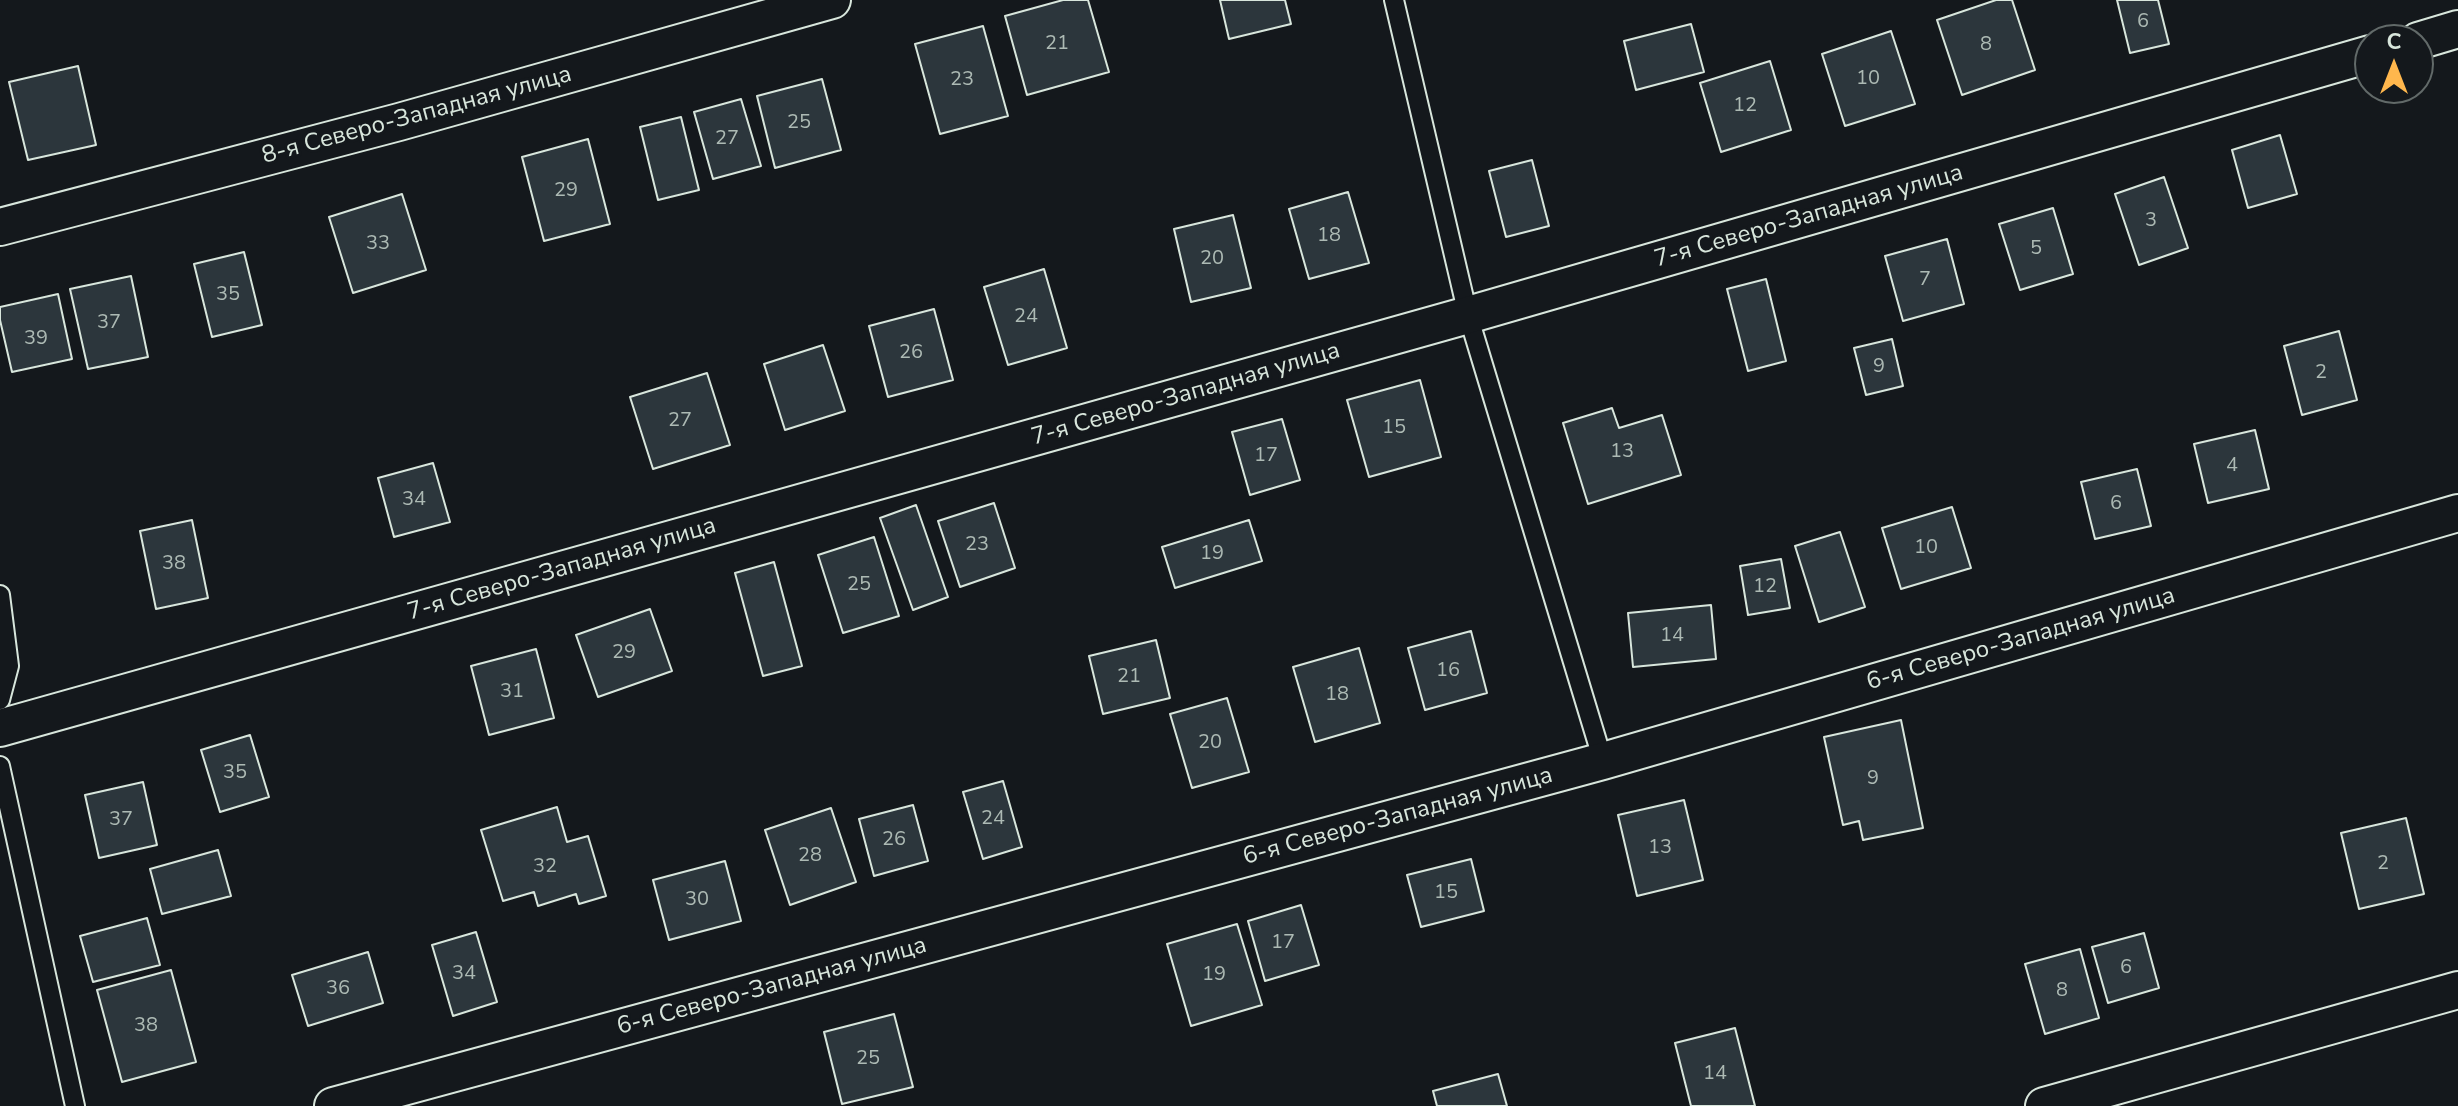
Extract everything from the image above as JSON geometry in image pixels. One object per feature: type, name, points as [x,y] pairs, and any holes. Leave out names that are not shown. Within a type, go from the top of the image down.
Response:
[{"type":"street","name":"8-я Северо-Западная улица","points":[[0,227],[399,122],[832,0]]},
{"type":"street","points":[[2434,36],[2458,29]]},
{"type":"street","name":"7-я Северо-Западная улица","points":[[0,728],[1468,315],[2354,59]]},
{"type":"street","name":"6-я Северо-Западная улица","points":[[333,1106],[1603,761],[2458,513]]},
{"type":"street","points":[[2044,1106],[2458,990]]},
{"type":"lane","points":[[1394,0],[1468,315],[1603,761]]},
{"type":"lane","points":[[0,595],[9,666],[0,700]]},
{"type":"lane","points":[[0,766],[75,1106]]},
{"type":"building","points":[[1063,0],[1088,0],[1109,72],[1027,95],[1005,16]]},
{"type":"building","points":[[1220,0],[1285,0],[1291,24],[1229,39]]},
{"type":"building","points":[[1996,0],[2012,0],[2035,70],[1962,95],[1937,20]]},
{"type":"building","points":[[2117,0],[2158,0],[2169,44],[2130,53]]},
{"type":"building","points":[[1691,24],[1704,72],[1636,90],[1624,41]]},
{"type":"building","points":[[983,26],[1008,116],[940,134],[915,44]]},
{"type":"building","points":[[1891,31],[1915,104],[1845,126],[1822,54]]},
{"type":"building","points":[[1770,61],[1791,130],[1721,152],[1700,83]]},
{"type":"building","points":[[78,66],[96,145],[28,160],[9,82]]},
{"type":"building","points":[[822,79],[841,150],[775,168],[757,96]]},
{"type":"building","points":[[741,99],[761,166],[713,179],[694,112]]},
{"type":"building","points":[[681,117],[699,190],[658,200],[640,127]]},
{"type":"building","points":[[2280,135],[2297,194],[2248,208],[2232,150]]},
{"type":"building","points":[[588,139],[610,224],[544,241],[522,157]]},
{"type":"building","points":[[1532,160],[1549,226],[1506,237],[1489,171]]},
{"type":"building","points":[[2164,177],[2188,248],[2139,265],[2115,194]]},
{"type":"building","points":[[1348,192],[1369,263],[1309,279],[1289,209]]},
{"type":"building","points":[[402,194],[426,270],[353,293],[329,217]]},
{"type":"building","points":[[2053,208],[2073,274],[2020,290],[1999,224]]},
{"type":"building","points":[[1233,215],[1251,288],[1191,302],[1174,229]]},
{"type":"building","points":[[1947,239],[1964,304],[1903,321],[1885,256]]},
{"type":"building","points":[[244,252],[262,325],[212,337],[194,264]]},
{"type":"building","points":[[1044,269],[1067,348],[1008,365],[984,287]]},
{"type":"building","points":[[131,276],[148,357],[88,369],[70,289]]},
{"type":"building","points":[[1766,279],[1786,361],[1748,371],[1727,289]]},
{"type":"building","points":[[58,294],[72,359],[12,372],[0,307]]},
{"type":"building","points":[[934,309],[953,380],[888,397],[869,326]]},
{"type":"building","points":[[2339,331],[2357,400],[2302,415],[2284,346]]},
{"type":"building","points":[[1892,339],[1903,386],[1866,395],[1854,348]]},
{"type":"building","points":[[823,345],[845,411],[785,430],[764,364]]},
{"type":"building","points":[[707,373],[730,445],[653,469],[630,397]]},
{"type":"building","points":[[1420,380],[1441,457],[1369,477],[1347,400]]},
{"type":"building","points":[[1612,408],[1619,428],[1662,415],[1681,475],[1588,504],[1563,423]]},
{"type":"building","points":[[1282,419],[1300,480],[1250,495],[1232,432]]},
{"type":"building","points":[[2255,430],[2269,489],[2208,503],[2194,444]]},
{"type":"building","points":[[433,463],[450,522],[394,537],[378,478]]},
{"type":"building","points":[[2137,469],[2151,526],[2095,539],[2081,482]]},
{"type":"building","points":[[994,503],[1015,568],[960,587],[938,521]]},
{"type":"building","points":[[916,505],[948,597],[913,610],[880,518]]},
{"type":"building","points":[[1952,507],[1971,568],[1901,589],[1882,528]]},
{"type":"building","points":[[192,520],[208,598],[156,609],[140,531]]},
{"type":"building","points":[[1249,520],[1262,561],[1175,588],[1162,547]]},
{"type":"building","points":[[1840,532],[1865,607],[1819,622],[1795,546]]},
{"type":"building","points":[[874,537],[899,616],[843,633],[818,555]]},
{"type":"building","points":[[1781,559],[1790,608],[1748,615],[1740,566]]},
{"type":"building","points":[[774,562],[802,666],[763,676],[735,573]]},
{"type":"building","points":[[1711,605],[1716,659],[1633,667],[1628,613]]},
{"type":"building","points":[[650,609],[672,671],[598,697],[576,635]]},
{"type":"building","points":[[1471,631],[1487,693],[1425,710],[1408,648]]},
{"type":"building","points":[[1156,640],[1170,698],[1103,714],[1089,656]]},
{"type":"building","points":[[1359,648],[1380,723],[1315,742],[1293,667]]},
{"type":"building","points":[[536,649],[554,718],[489,735],[471,666]]},
{"type":"building","points":[[1227,698],[1249,772],[1192,788],[1170,714]]},
{"type":"building","points":[[1901,720],[1923,828],[1863,840],[1859,821],[1843,825],[1824,737]]},
{"type":"building","points":[[250,735],[269,797],[220,812],[201,750]]},
{"type":"building","points":[[1003,781],[1022,847],[983,859],[963,792]]},
{"type":"building","points":[[143,782],[157,845],[99,858],[85,795]]},
{"type":"building","points":[[1684,800],[1703,880],[1637,896],[1618,815]]},
{"type":"building","points":[[913,805],[928,861],[874,876],[859,819]]},
{"type":"building","points":[[557,807],[567,842],[588,836],[606,896],[579,904],[576,894],[538,906],[534,892],[503,901],[481,830]]},
{"type":"building","points":[[831,808],[856,882],[790,905],[765,830]]},
{"type":"building","points":[[2406,818],[2424,894],[2359,909],[2341,833]]},
{"type":"building","points":[[218,850],[231,896],[162,914],[150,869]]},
{"type":"building","points":[[1471,859],[1484,911],[1421,927],[1407,875]]},
{"type":"building","points":[[725,861],[741,921],[669,940],[653,880]]},
{"type":"building","points":[[1301,905],[1319,965],[1265,981],[1248,921]]},
{"type":"building","points":[[147,918],[160,965],[93,982],[80,936]]},
{"type":"building","points":[[1237,924],[1262,1005],[1191,1026],[1167,944]]},
{"type":"building","points":[[476,932],[497,1002],[453,1016],[432,945]]},
{"type":"building","points":[[2144,933],[2159,988],[2108,1003],[2092,947]]},
{"type":"building","points":[[2080,949],[2099,1018],[2045,1034],[2025,964]]},
{"type":"building","points":[[368,952],[383,1003],[308,1026],[292,975]]},
{"type":"building","points":[[171,970],[196,1062],[122,1082],[97,990]]},
{"type":"building","points":[[894,1014],[913,1087],[842,1104],[824,1032]]},
{"type":"building","points":[[1735,1028],[1755,1106],[1691,1106],[1675,1043]]},
{"type":"building","points":[[1498,1074],[1507,1106],[1437,1106],[1433,1091]]}]
